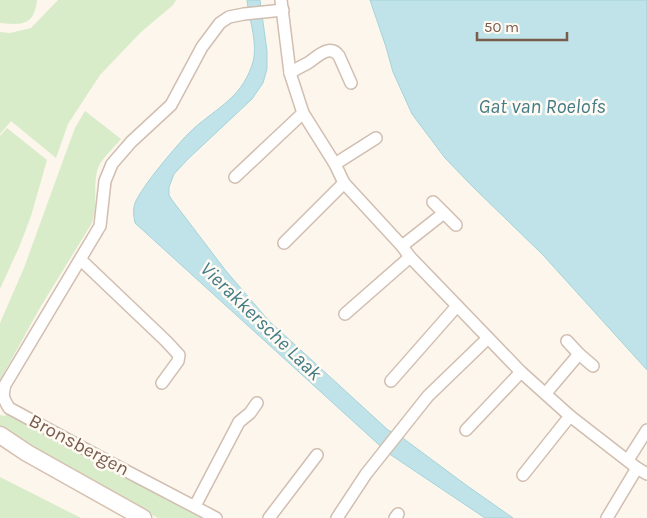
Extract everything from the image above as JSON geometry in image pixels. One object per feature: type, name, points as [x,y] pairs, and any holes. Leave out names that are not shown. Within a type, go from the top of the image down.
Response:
[{"type":"street","name":"Bronsbergen","points":[[216,518],[9,408],[3,394],[5,385],[100,226],[105,181],[112,164],[131,142],[171,105],[202,47],[220,23],[229,17],[265,12],[282,5],[290,73],[303,113],[335,164],[344,183],[410,257],[522,372],[570,416],[642,471],[607,518]]},
{"type":"street","points":[[290,73],[322,53],[332,51],[339,56],[351,83]]},
{"type":"street","points":[[235,177],[303,113]]},
{"type":"street","points":[[335,164],[376,138]]},
{"type":"street","points":[[284,243],[344,183]]},
{"type":"street","points":[[433,202],[456,225]]},
{"type":"street","points":[[402,246],[444,213]]},
{"type":"street","points":[[345,314],[410,257]]},
{"type":"street","points":[[81,260],[179,355],[178,361],[162,383]]},
{"type":"street","points":[[392,381],[457,306]]},
{"type":"street","points":[[337,518],[366,474],[428,396],[488,338]]},
{"type":"street","points":[[567,341],[593,366]]},
{"type":"street","points":[[546,393],[579,354]]},
{"type":"street","points":[[466,430],[522,372]]},
{"type":"street","points":[[195,506],[240,422],[257,404]]},
{"type":"street","points":[[523,475],[570,416]]},
{"type":"street","points":[[628,460],[647,430]]},
{"type":"street","name":"Bronsbergen","points":[[0,435],[27,453],[143,518]]},
{"type":"street","points":[[269,518],[316,455]]},
{"type":"green space","points":[[0,0],[37,0],[30,19],[26,22],[15,24],[0,23]]},
{"type":"green space","points":[[58,0],[176,0],[173,5],[140,33],[100,75],[68,124],[56,158],[11,121],[0,134],[0,32],[10,33],[31,28]]},
{"type":"green space","points":[[85,111],[121,139],[104,158],[97,171],[95,210],[92,223],[41,306],[0,380],[0,323],[24,268],[75,128]]},
{"type":"green space","points":[[7,128],[47,160],[31,216],[0,289],[0,136]]},
{"type":"green space","points":[[10,413],[205,518],[158,518],[60,467],[0,428],[0,415],[4,416]]},
{"type":"green space","points":[[0,477],[81,518],[0,518]]},
{"type":"water","name":"Vierakkersche Laak","points":[[247,0],[260,0],[267,51],[267,69],[263,83],[252,99],[174,174],[169,187],[169,195],[226,271],[269,321],[388,430],[400,436],[513,518],[485,518],[388,453],[135,223],[134,207],[136,201],[157,170],[197,125],[233,96],[247,77],[254,57],[254,49]]},
{"type":"water","name":"Gat van Roelofs","points":[[370,0],[647,0],[647,370],[543,255],[445,158],[412,114],[393,72]]}]
